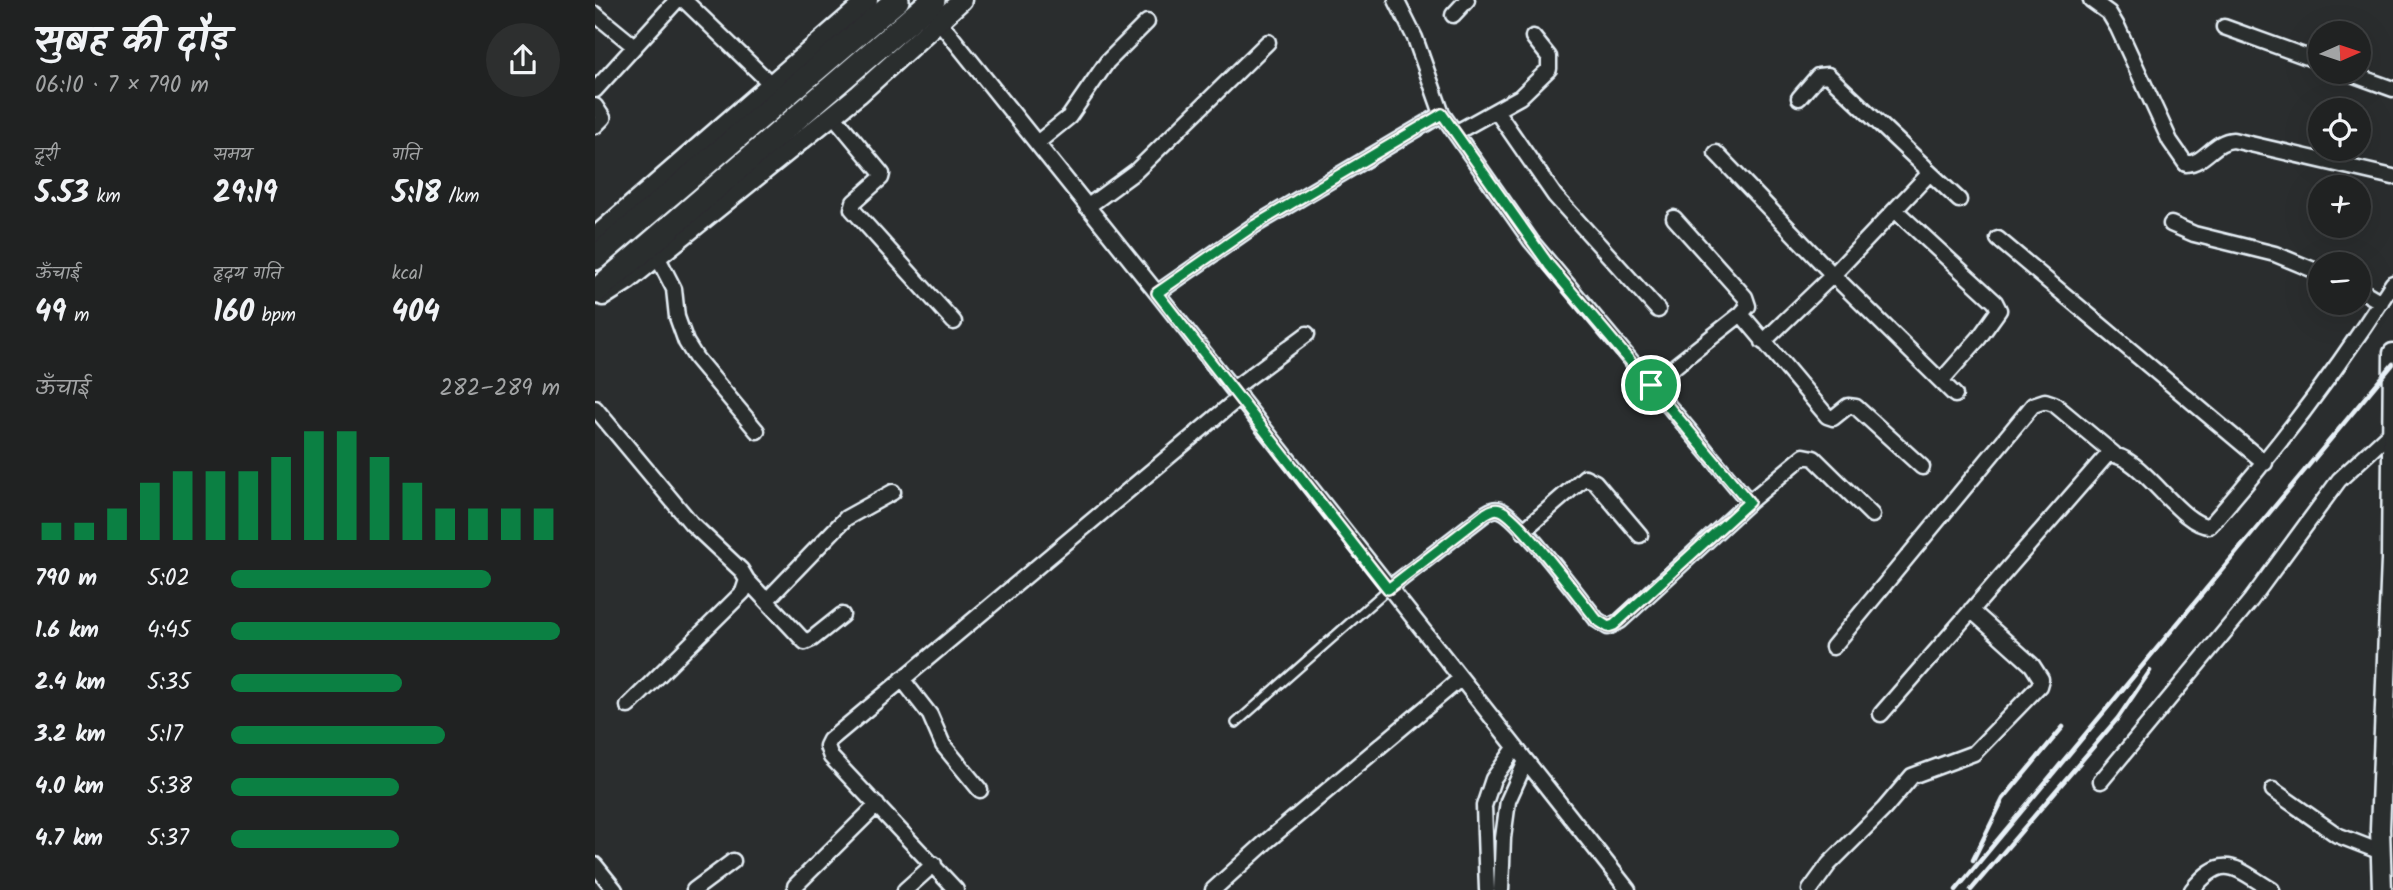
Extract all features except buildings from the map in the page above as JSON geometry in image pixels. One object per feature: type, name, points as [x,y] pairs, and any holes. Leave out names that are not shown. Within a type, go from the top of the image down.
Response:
[{"type":"highway","points":[[595,258],[897,0]]},
{"type":"highway","points":[[595,292],[935,10]]},
{"type":"street","points":[[595,90],[677,0]]},
{"type":"street","points":[[684,0],[772,85]]},
{"type":"street","points":[[598,229],[772,85],[868,0]]},
{"type":"street","points":[[595,301],[657,256],[833,115],[935,10],[962,0]]},
{"type":"street","points":[[1396,0],[1415,38],[1442,114],[1455,134],[1549,265],[1749,502]]},
{"type":"street","points":[[1453,15],[1467,0]]},
{"type":"street","points":[[2091,0],[2109,13],[2118,28],[2170,141],[2186,164],[2196,162],[2221,142],[2233,140],[2393,177]]},
{"type":"street","points":[[935,10],[1087,207],[1628,890]]},
{"type":"street","points":[[595,14],[634,46]]},
{"type":"street","points":[[1037,143],[1069,117],[1107,62],[1147,22]]},
{"type":"street","points":[[2224,27],[2308,57]]},
{"type":"street","points":[[1455,134],[1520,97],[1549,69],[1549,57],[1533,37]]},
{"type":"street","points":[[1087,207],[1136,170],[1268,42]]},
{"type":"street","points":[[1799,98],[1818,76],[1828,75],[1959,200]]},
{"type":"street","points":[[2371,81],[2393,89]]},
{"type":"street","points":[[595,106],[603,118],[595,126]]},
{"type":"street","points":[[1497,112],[1555,196],[1658,310]]},
{"type":"street","points":[[1157,293],[1255,225],[1442,114]]},
{"type":"street","points":[[833,115],[882,174],[881,178],[854,202],[852,209],[954,322]]},
{"type":"street","points":[[1716,153],[1833,275],[1955,395]]},
{"type":"street","points":[[1763,342],[1833,275],[1926,178],[1928,171]]},
{"type":"street","points":[[1895,209],[1995,302],[1999,310],[1979,338],[1941,381]]},
{"type":"street","points":[[1651,385],[1748,306],[1745,297],[1674,218]]},
{"type":"street","points":[[2171,223],[2194,233],[2275,254],[2308,268]]},
{"type":"street","points":[[1999,239],[2265,463]]},
{"type":"street","points":[[657,256],[674,289],[677,317],[686,342],[696,358],[757,430]]},
{"type":"street","points":[[1833,647],[2033,405],[2045,401],[2054,404],[2114,454],[2138,469],[2202,526],[2209,526],[2265,463],[2316,396],[2393,283]]},
{"type":"street","points":[[2371,296],[2381,302]]},
{"type":"street","points":[[1741,314],[1827,416],[1833,418],[1848,406],[1856,407],[1922,467]]},
{"type":"street","points":[[956,890],[831,757],[827,746],[830,740],[1307,334]]},
{"type":"street","points":[[2382,890],[2381,852],[2389,752],[2393,353]]},
{"type":"street","points":[[595,408],[691,523],[741,570],[804,642],[812,639],[842,615]]},
{"type":"street","points":[[2101,781],[2251,600],[2339,480],[2393,431]]},
{"type":"street","points":[[1881,714],[2102,459],[2114,454]]},
{"type":"street","points":[[1388,589],[1493,509],[1506,513],[1597,620],[1608,627],[1620,621],[1798,458],[1809,455],[1872,515]]},
{"type":"street","points":[[1523,531],[1585,477],[1595,482],[1640,535]]},
{"type":"street","points":[[767,600],[846,519],[893,492]]},
{"type":"street","points":[[628,706],[743,592],[747,580]]},
{"type":"street","points":[[1810,890],[1829,864],[1885,809],[1912,776],[1974,753],[2039,686],[2041,679],[2032,665],[1971,610]]},
{"type":"street","points":[[902,679],[930,715],[943,745],[980,790]]},
{"type":"street","points":[[1213,890],[1266,841],[1460,679]]},
{"type":"street","points":[[1487,890],[1484,806],[1493,779],[1515,748]]},
{"type":"street","points":[[1501,890],[1508,801],[1526,761]]},
{"type":"street","points":[[2273,790],[2337,835],[2381,852]]},
{"type":"street","points":[[795,886],[877,805]]},
{"type":"street","points":[[694,890],[733,861]]},
{"type":"street","points":[[905,890],[934,864]]},
{"type":"street","points":[[595,865],[615,890]]},
{"type":"street","points":[[2192,890],[2210,870],[2220,866],[2236,869],[2272,890]]},
{"type":"lane","points":[[1235,723],[1388,589]]},
{"type":"railway","points":[[1956,890],[2393,364]]},
{"type":"railway","points":[[1971,890],[2118,718],[2150,671]]},
{"type":"railway","points":[[1973,860],[2003,799],[2063,727]]},
{"type":"route","points":[[1442,114],[1549,265],[1651,385],[1749,502],[1614,625],[1608,627],[1597,620],[1519,525],[1501,510],[1493,509],[1485,514],[1388,589],[1157,293],[1255,225],[1442,114]]}]
